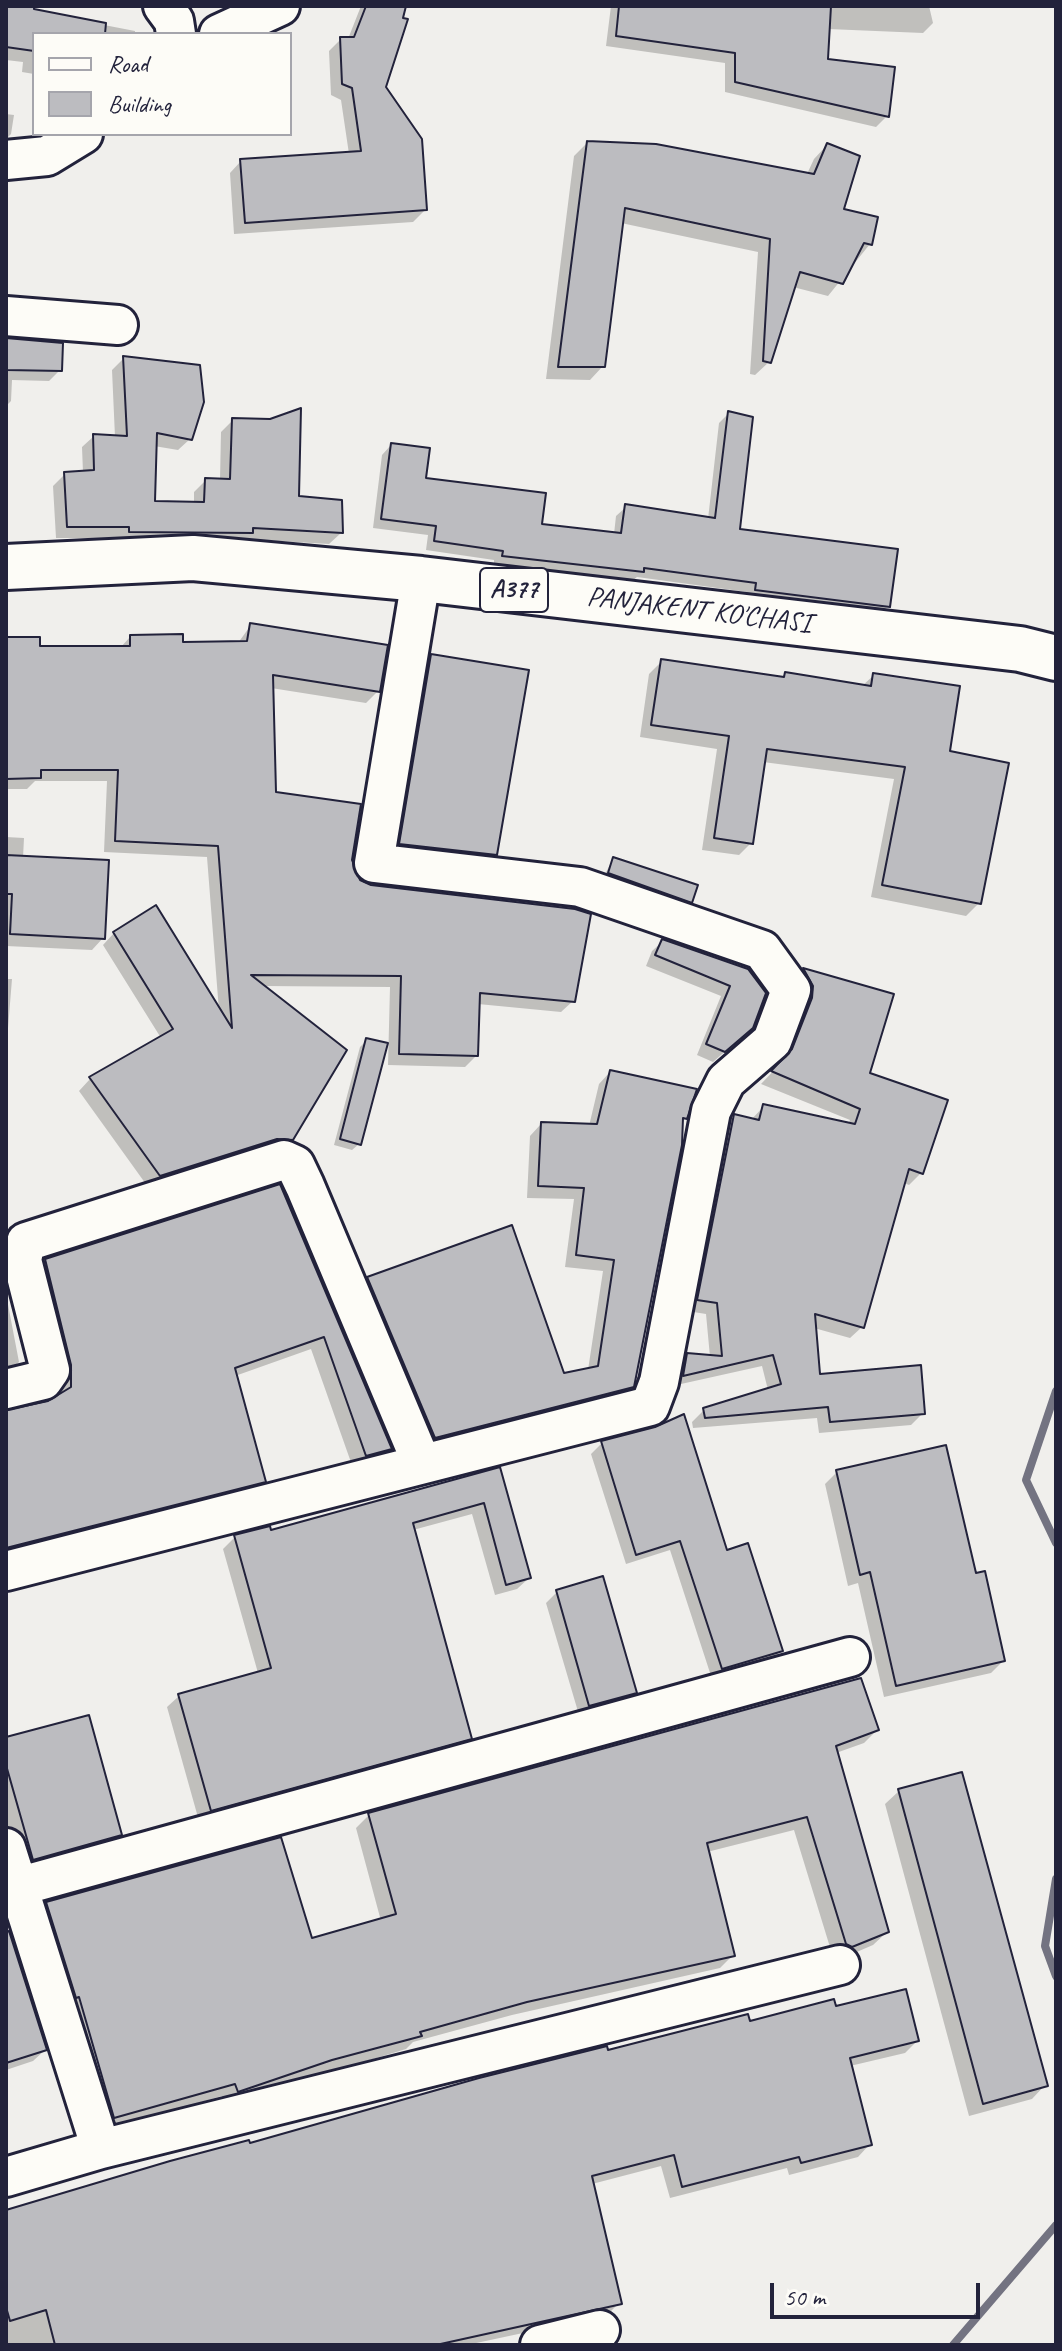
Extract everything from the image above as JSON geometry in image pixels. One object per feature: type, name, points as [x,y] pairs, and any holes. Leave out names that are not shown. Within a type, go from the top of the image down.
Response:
[{"type":"main road","name":"PANJAKENT KO'CHASI","points":[[6,567],[193,558],[421,579],[1038,653]]},
{"type":"street","points":[[163,6],[174,21],[176,32]]},
{"type":"street","points":[[223,32],[280,6]]},
{"type":"street","points":[[6,160],[47,156],[80,136]]},
{"type":"street","points":[[6,316],[118,325]]},
{"type":"street","points":[[6,1571],[650,1406],[659,1382],[711,1111],[726,1081],[772,1041],[791,990],[762,950],[580,887],[374,863],[421,579]]},
{"type":"street","points":[[6,1389],[43,1380],[50,1370],[22,1260],[26,1242],[284,1160],[295,1165],[305,1186],[422,1464]]},
{"type":"street","points":[[17,1887],[850,1657]]},
{"type":"street","points":[[6,1848],[101,2149]]},
{"type":"street","points":[[6,2177],[101,2149],[840,1965]]},
{"type":"street","points":[[540,2345],[600,2330]]},
{"type":"building","points":[[6,6],[34,6],[34,9],[106,23],[105,32],[32,32],[32,51],[6,47]]},
{"type":"building","points":[[366,6],[406,6],[403,18],[408,19],[386,87],[422,139],[427,210],[245,223],[240,159],[361,151],[352,88],[342,84],[340,37],[354,37]]},
{"type":"building","points":[[619,6],[831,6],[828,59],[895,67],[889,117],[735,82],[735,53],[616,36]]},
{"type":"building","points":[[587,141],[656,144],[814,174],[827,143],[860,156],[844,209],[878,217],[872,245],[864,243],[843,284],[800,272],[771,363],[763,361],[770,239],[625,208],[605,367],[558,367]]},
{"type":"building","points":[[6,338],[63,343],[62,371],[6,370]]},
{"type":"building","points":[[123,356],[200,365],[204,402],[192,440],[157,433],[155,501],[204,502],[205,478],[230,479],[232,418],[270,419],[301,408],[299,496],[342,500],[343,533],[253,528],[253,533],[129,532],[129,527],[67,527],[64,472],[94,470],[93,434],[127,436]]},
{"type":"building","points":[[728,411],[753,417],[740,529],[898,549],[890,607],[755,590],[756,583],[644,568],[644,572],[502,556],[503,551],[434,541],[436,526],[381,519],[391,443],[430,448],[426,478],[546,493],[542,524],[621,533],[625,504],[715,518]]},
{"type":"building","points":[[250,623],[388,645],[380,692],[273,675],[276,792],[361,804],[352,860],[360,880],[371,885],[575,909],[591,914],[575,1002],[480,993],[478,1056],[399,1054],[401,976],[251,975],[347,1050],[293,1140],[277,1139],[160,1176],[89,1077],[173,1029],[113,932],[156,905],[232,1028],[218,846],[115,841],[118,770],[41,770],[41,778],[6,779],[6,637],[40,637],[40,646],[130,646],[130,635],[183,634],[183,642],[247,641]]},
{"type":"building","points":[[431,654],[529,670],[497,855],[399,844]]},
{"type":"building","points":[[661,659],[784,677],[785,672],[871,686],[873,673],[960,686],[950,751],[1009,763],[981,904],[882,885],[905,767],[767,749],[753,844],[714,838],[729,736],[651,725]]},
{"type":"building","points":[[6,855],[109,860],[105,939],[10,934],[12,894],[6,894]]},
{"type":"building","points":[[613,857],[698,885],[692,903],[608,873]]},
{"type":"building","points":[[662,939],[748,969],[766,993],[753,1028],[725,1052],[706,1044],[730,986],[655,955]]},
{"type":"building","points":[[803,968],[894,994],[870,1073],[948,1100],[923,1174],[909,1169],[864,1328],[815,1314],[820,1374],[921,1365],[925,1414],[830,1422],[828,1407],[705,1418],[703,1408],[781,1384],[773,1355],[683,1376],[687,1353],[722,1356],[717,1303],[697,1300],[734,1114],[759,1120],[763,1104],[855,1124],[860,1109],[771,1071],[792,1049],[812,998],[813,986]]},
{"type":"building","points":[[366,1038],[388,1043],[361,1145],[340,1139]]},
{"type":"building","points":[[610,1070],[697,1089],[687,1119],[683,1118],[682,1145],[634,1387],[435,1438],[367,1277],[512,1225],[564,1373],[598,1366],[614,1260],[576,1255],[584,1188],[538,1186],[541,1122],[597,1124]]},
{"type":"building","points":[[280,1184],[392,1449],[366,1456],[324,1337],[235,1368],[266,1482],[6,1548],[6,1410],[48,1401],[71,1387],[71,1365],[45,1259]]},
{"type":"building","points":[[684,1414],[727,1550],[748,1543],[783,1651],[722,1669],[680,1541],[636,1555],[601,1441],[655,1427]]},
{"type":"building","points":[[946,1445],[976,1573],[985,1571],[1005,1661],[896,1686],[870,1572],[860,1575],[836,1470]]},
{"type":"building","points":[[500,1467],[531,1578],[506,1585],[484,1503],[413,1523],[472,1739],[211,1811],[178,1694],[271,1668],[234,1535],[270,1526],[271,1530]]},
{"type":"building","points":[[603,1576],[637,1693],[589,1706],[556,1590]]},
{"type":"building","points":[[861,1678],[879,1730],[836,1746],[889,1932],[852,1947],[846,1944],[807,1817],[707,1843],[735,1956],[527,2002],[420,2032],[422,2036],[332,2060],[238,2092],[235,2084],[114,2118],[79,1997],[76,1998],[46,1902],[281,1837],[312,1938],[396,1914],[368,1813]]},
{"type":"building","points":[[89,1715],[122,1835],[33,1860],[6,1765],[6,1737]]},
{"type":"building","points":[[962,1772],[1048,2086],[983,2104],[898,1789]]},
{"type":"building","points":[[9,1931],[47,2050],[6,2063],[6,1932]]},
{"type":"building","points":[[906,1989],[919,2041],[850,2058],[872,2145],[801,2163],[799,2157],[682,2187],[674,2155],[592,2176],[622,2304],[436,2345],[55,2345],[46,2310],[10,2321],[6,2307],[6,2210],[170,2161],[249,2140],[250,2143],[479,2078],[607,2046],[608,2050],[748,2014],[750,2021],[834,1999],[836,2006]]},
{"type":"waterway","points":[[1056,1391],[1026,1480],[1056,1543]]},
{"type":"waterway","points":[[1056,1879],[1045,1946],[1056,1976]]},
{"type":"waterway","points":[[953,2345],[1056,2225]]}]
